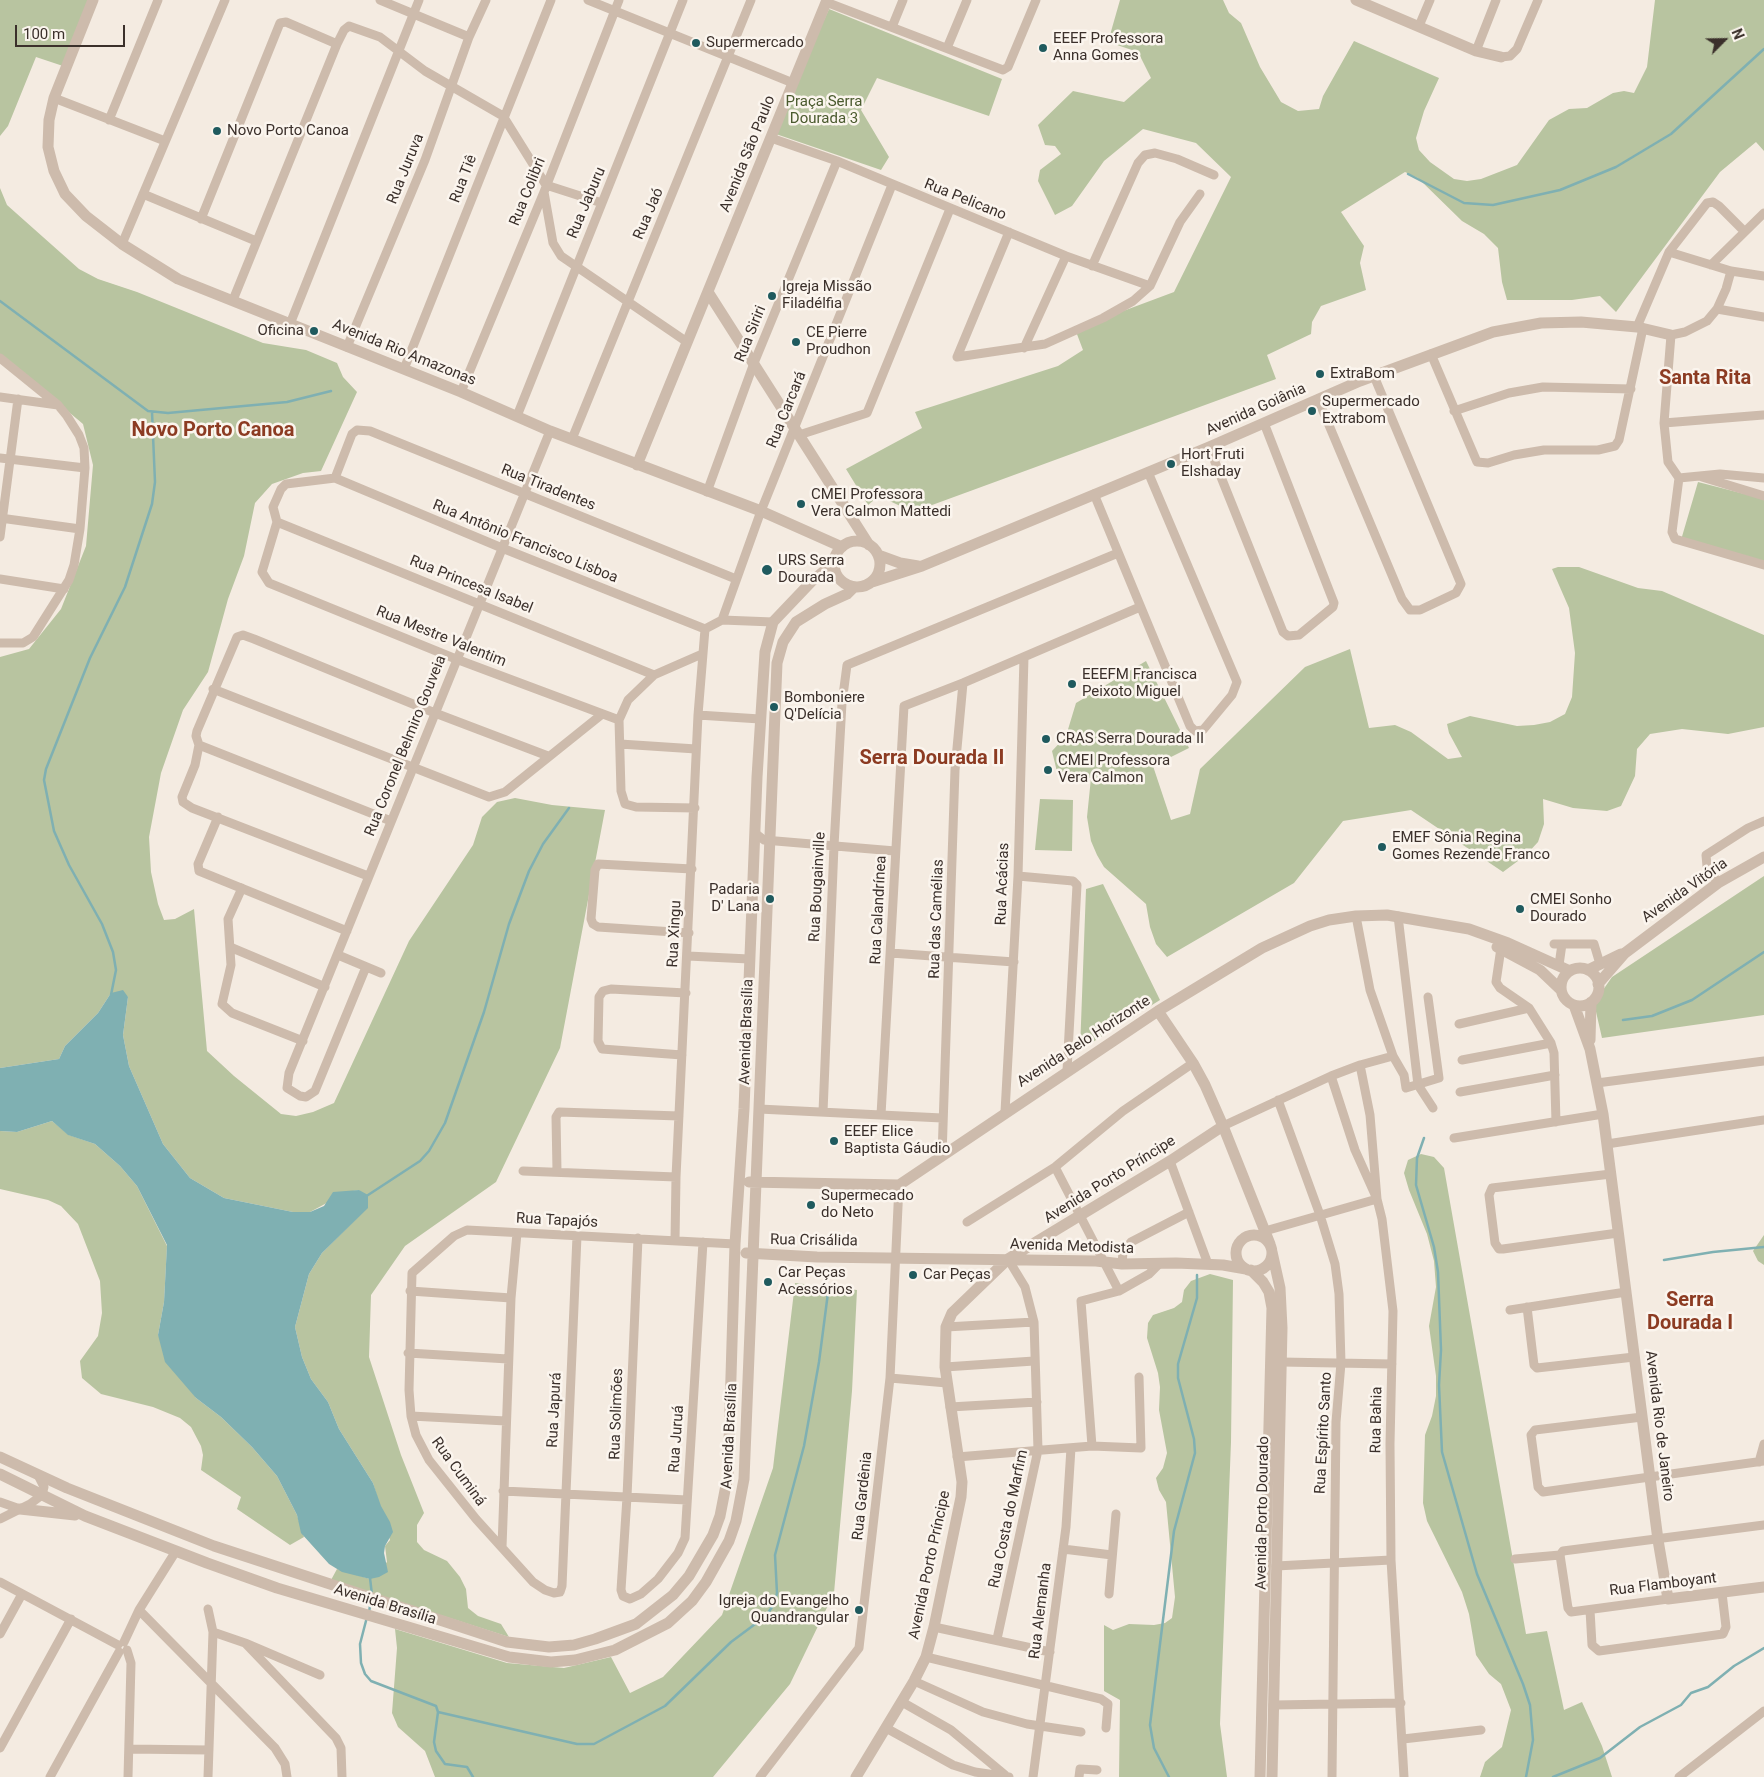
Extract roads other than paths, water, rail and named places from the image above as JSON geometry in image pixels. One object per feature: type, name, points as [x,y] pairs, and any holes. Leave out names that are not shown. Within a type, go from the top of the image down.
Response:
[{"type":"street","name":"Avenida Rio Amazonas","points":[[93,0],[54,98],[48,135],[50,160],[59,182],[75,205],[122,244],[163,272],[461,392],[550,431],[844,545]]},
{"type":"street","points":[[109,120],[158,0]]},
{"type":"street","points":[[122,244],[225,0]]},
{"type":"street","points":[[380,0],[469,37]]},
{"type":"street","points":[[290,324],[420,0]]},
{"type":"street","name":"Rua Juruva","points":[[347,347],[452,88],[469,37],[486,0]]},
{"type":"street","name":"Rua Tiê","points":[[404,370],[503,116],[551,0]]},
{"type":"street","points":[[588,0],[727,58],[793,83]]},
{"type":"street","name":"Rua Colibri","points":[[461,392],[545,188],[618,0]]},
{"type":"street","name":"Rua Jaburu","points":[[517,416],[575,266],[602,204],[683,0]]},
{"type":"street","name":"Rua Jaó","points":[[572,439],[751,0]]},
{"type":"street","points":[[892,27],[903,0]]},
{"type":"street","points":[[947,48],[967,0]]},
{"type":"street","points":[[826,1],[1001,70],[1008,67],[1036,0]]},
{"type":"street","points":[[1419,26],[1430,0]]},
{"type":"street","points":[[1476,51],[1496,0]]},
{"type":"street","points":[[1360,1],[1476,51],[1501,57],[1510,56],[1518,49],[1538,0]]},
{"type":"street","name":"Avenida São Paulo","points":[[637,465],[826,1]]},
{"type":"street","points":[[201,218],[280,23],[284,21],[336,44]]},
{"type":"street","points":[[233,300],[336,44],[347,26],[353,26],[380,38],[452,88],[503,116],[545,188],[554,246],[560,256],[687,342]]},
{"type":"street","points":[[54,98],[165,141]]},
{"type":"street","name":"Rua Pelicano","points":[[771,138],[837,161],[1066,256],[1150,286]]},
{"type":"street","points":[[1092,266],[1138,164],[1145,155],[1155,153],[1162,155],[1195,165],[1214,175]]},
{"type":"street","name":"Rua Siriri","points":[[707,492],[754,363],[837,161]]},
{"type":"street","name":"Rua Carcará","points":[[722,620],[761,512],[797,431],[892,185]]},
{"type":"street","points":[[545,188],[602,204]]},
{"type":"street","points":[[143,194],[256,241]]},
{"type":"street","points":[[1009,232],[956,357],[1045,344],[1103,318],[1133,301],[1150,286],[1180,222],[1200,194]]},
{"type":"street","points":[[1431,354],[1477,462],[1488,463],[1514,455],[1544,450],[1598,450],[1614,446],[1619,440],[1631,389],[1640,328],[1669,252],[1707,203],[1713,202],[1719,206],[1744,231]]},
{"type":"street","points":[[797,431],[867,413],[950,209]]},
{"type":"street","points":[[1711,265],[1764,213]]},
{"type":"street","points":[[1669,252],[1731,271],[1764,276]]},
{"type":"street","points":[[1024,348],[1066,256]]},
{"type":"street","points":[[1731,271],[1717,310],[1707,321],[1684,332],[1671,334],[1664,423],[1668,462],[1679,478],[1672,527],[1675,539],[1764,565]]},
{"type":"street","points":[[708,292],[869,545],[878,555],[900,563],[922,566]]},
{"type":"street","points":[[1717,310],[1764,317]]},
{"type":"street","name":"Avenida Goiânia","points":[[872,582],[922,566],[1209,447],[1374,376],[1493,332],[1541,323],[1581,322],[1640,328],[1671,334]]},
{"type":"street","points":[[0,358],[58,405],[74,425],[84,448],[85,468],[80,528],[74,565],[64,589],[33,637],[23,643],[0,643]]},
{"type":"street","points":[[1318,399],[1402,599],[1410,610],[1420,610],[1456,593],[1461,584],[1374,376]]},
{"type":"street","points":[[1454,411],[1509,393],[1543,387],[1631,389]]},
{"type":"street","points":[[0,397],[58,405]]},
{"type":"street","points":[[0,537],[1,518],[12,459],[18,400]]},
{"type":"street","points":[[1664,423],[1763,415]]},
{"type":"street","points":[[1209,447],[1283,632],[1288,636],[1299,635],[1333,607],[1334,603],[1264,423]]},
{"type":"street","name":"Rua Tiradentes","points":[[336,478],[351,437],[357,430],[370,431],[736,579]]},
{"type":"street","name":"Rua Coronel Belmiro Gouveia","points":[[366,966],[315,1091],[303,1097],[287,1088],[289,1073],[550,431]]},
{"type":"street","points":[[0,458],[85,468]]},
{"type":"street","points":[[1094,494],[1140,608],[1193,730],[1198,732],[1206,728],[1236,690],[1237,679],[1148,472]]},
{"type":"street","points":[[1679,478],[1694,475],[1744,475],[1764,478]]},
{"type":"street","points":[[1694,475],[1764,496]]},
{"type":"street","points":[[277,522],[273,507],[283,486],[336,478]]},
{"type":"street","name":"Rua Antônio Francisco Lisboa","points":[[336,478],[502,548],[705,629]]},
{"type":"street","points":[[1,518],[80,528]]},
{"type":"street","points":[[853,519],[852,530],[834,563],[834,570],[841,582],[854,588],[866,586],[872,582],[879,570],[878,555]]},
{"type":"street","name":"Rua Mestre Valentim","points":[[277,522],[263,570],[264,578],[269,583],[456,659],[618,720]]},
{"type":"street","name":"Rua Princesa Isabel","points":[[277,522],[654,675]]},
{"type":"street","points":[[844,545],[857,541],[869,545]]},
{"type":"street","name":"Rua Bougainville","points":[[823,1112],[834,846],[842,703],[847,665],[1118,553]]},
{"type":"street","name":"Avenida Brasília","points":[[0,1457],[39,1477],[214,1546],[507,1642],[549,1647],[574,1645],[618,1632],[655,1611],[673,1595],[689,1576],[702,1555],[720,1516],[725,1497],[730,1423],[735,1244],[747,1038],[748,959],[765,652],[773,622],[812,581],[834,563]]},
{"type":"street","points":[[0,579],[64,589]]},
{"type":"street","name":"Avenida Brasília","points":[[0,1474],[85,1516],[277,1588],[500,1655],[551,1662],[575,1660],[615,1650],[649,1635],[681,1612],[706,1582],[720,1558],[731,1534],[744,1479],[777,663],[783,642],[796,622],[819,607],[847,594],[854,588]]},
{"type":"street","points":[[963,683],[1140,608]]},
{"type":"street","points":[[705,629],[722,620],[773,622]]},
{"type":"street","name":"Rua Xingu","points":[[676,1241],[676,1177],[695,808],[696,749],[705,629]]},
{"type":"street","points":[[368,876],[185,804],[182,800],[195,765],[199,745],[196,734],[232,643],[240,635],[548,756]]},
{"type":"street","points":[[695,808],[636,807],[625,804],[621,791],[618,720],[628,700],[654,675],[702,654]]},
{"type":"street","name":"Rua Acácias","points":[[1005,1112],[1018,876],[1024,657]]},
{"type":"street","name":"Rua Calandrínea","points":[[881,1116],[904,706],[963,683]]},
{"type":"street","name":"Rua das Camélias","points":[[942,1156],[956,770],[963,683]]},
{"type":"street","points":[[213,689],[485,797],[494,797],[504,792],[602,715]]},
{"type":"street","points":[[698,715],[760,719]]},
{"type":"street","points":[[620,744],[696,749]]},
{"type":"street","points":[[199,745],[391,821]]},
{"type":"street","points":[[218,817],[198,864],[198,869],[347,931]]},
{"type":"street","points":[[1718,883],[1707,866],[1706,855],[1748,828],[1764,821]]},
{"type":"street","points":[[755,833],[764,840],[770,841],[895,851]]},
{"type":"street","name":"Avenida Vitória","points":[[1598,984],[1625,953],[1718,883],[1764,857]]},
{"type":"street","points":[[689,933],[598,927],[593,924],[591,919],[596,867],[601,863],[692,869]]},
{"type":"street","points":[[1018,876],[1074,881],[1078,890],[1067,1071]]},
{"type":"street","points":[[242,888],[228,919],[230,970],[222,1001],[224,1008],[232,1013],[303,1041]]},
{"type":"street","points":[[752,908],[763,914],[767,924]]},
{"type":"street","points":[[1356,916],[1370,990],[1394,1056],[1404,1075],[1406,1088],[1439,1078],[1428,997]]},
{"type":"street","name":"Avenida Belo Horizonte","points":[[900,1185],[1005,1112],[1158,1011],[1262,948],[1322,922],[1356,916],[1398,916],[1450,926],[1484,934],[1570,971]]},
{"type":"street","points":[[1398,916],[1418,1085],[1433,1108]]},
{"type":"street","name":"Avenida Belo Horizonte","points":[[1450,926],[1501,948],[1540,970],[1561,990]]},
{"type":"street","points":[[1559,966],[1558,944],[1594,944],[1600,964]]},
{"type":"street","points":[[230,947],[324,987]]},
{"type":"street","points":[[1501,948],[1496,982],[1500,988],[1529,1008],[1551,1042],[1555,1075],[1556,1122]]},
{"type":"street","points":[[891,953],[1014,962]]},
{"type":"street","name":"Avenida Vitória","points":[[1588,970],[1625,953]]},
{"type":"street","points":[[338,955],[381,973]]},
{"type":"street","points":[[688,956],[748,959]]},
{"type":"street","points":[[1579,968],[1588,970],[1595,976],[1598,984],[1597,994],[1591,1002],[1583,1005],[1574,1005],[1566,999],[1561,990],[1563,979],[1570,971],[1579,968]]},
{"type":"street","points":[[682,1055],[604,1050],[600,1047],[598,1041],[599,997],[602,991],[611,988],[686,993]]},
{"type":"street","name":"Avenida Rio de Janeiro","points":[[1590,1049],[1591,1002]]},
{"type":"street","name":"Avenida Rio de Janeiro","points":[[1574,1005],[1590,1049],[1603,1114],[1658,1540],[1668,1599]]},
{"type":"street","points":[[1459,1024],[1529,1008]]},
{"type":"street","name":"Avenida Porto Dourado","points":[[1158,1011],[1193,1063],[1224,1126],[1271,1248],[1280,1288],[1282,1362],[1272,1777]]},
{"type":"street","points":[[747,1015],[753,1030],[762,1033]]},
{"type":"street","points":[[747,1038],[755,1039],[762,1051]]},
{"type":"street","points":[[1462,1060],[1551,1042]]},
{"type":"street","points":[[1224,1126],[1331,1076],[1360,1065],[1394,1056]]},
{"type":"street","points":[[1597,1082],[1764,1061]]},
{"type":"street","points":[[967,1222],[1055,1168],[1123,1111],[1193,1063]]},
{"type":"street","name":"Rua Bahia","points":[[1360,1065],[1370,1116],[1377,1199],[1382,1218],[1393,1311],[1390,1444],[1391,1560],[1404,1777]]},
{"type":"street","points":[[1460,1092],[1555,1075]]},
{"type":"street","points":[[1264,1231],[1377,1199],[1355,1150],[1331,1076]]},
{"type":"street","name":"Rua Espírito Santo","points":[[1278,1100],[1320,1215],[1335,1264],[1339,1294],[1341,1363],[1336,1422],[1335,1704],[1332,1777]]},
{"type":"street","points":[[759,1109],[942,1118]]},
{"type":"street","points":[[556,1171],[556,1116],[559,1112],[679,1116]]},
{"type":"street","points":[[1454,1138],[1603,1114]]},
{"type":"street","points":[[1607,1144],[1764,1120]]},
{"type":"street","name":"Avenida Porto Príncipe","points":[[856,1777],[902,1702],[926,1657],[961,1497],[962,1482],[945,1368],[946,1327],[952,1314],[1008,1259],[1081,1216],[1224,1126]]},
{"type":"street","points":[[1170,1161],[1208,1264]]},
{"type":"street","points":[[1055,1168],[1120,1291]]},
{"type":"street","points":[[523,1171],[676,1177]]},
{"type":"street","points":[[1610,1174],[1496,1187],[1489,1194],[1495,1243],[1499,1248],[1618,1233]]},
{"type":"street","points":[[739,1189],[747,1182],[755,1180],[900,1185]]},
{"type":"street","name":"Rua Gardênia","points":[[760,1777],[859,1648],[890,1378],[900,1185]]},
{"type":"street","points":[[1122,1264],[1123,1252],[1131,1242],[1189,1212]]},
{"type":"street","name":"Rua Tapajós","points":[[410,1291],[413,1271],[458,1233],[467,1230],[735,1244]]},
{"type":"street","points":[[502,1547],[508,1359],[517,1232]]},
{"type":"street","points":[[1257,1235],[1271,1248],[1270,1261],[1264,1268],[1249,1270],[1239,1263],[1236,1254],[1240,1241],[1248,1236],[1257,1235]]},
{"type":"street","name":"Rua Japurá","points":[[562,1586],[577,1236]]},
{"type":"street","name":"Rua Solimões","points":[[620,1590],[627,1497],[638,1238]]},
{"type":"street","name":"Rua Juruá","points":[[620,1590],[626,1598],[638,1597],[658,1579],[678,1553],[685,1538],[703,1242]]},
{"type":"street","name":"Rua Crisálida","points":[[735,1244],[741,1250],[752,1254],[896,1257]]},
{"type":"street","name":"Avenida Metodista","points":[[896,1257],[1096,1261],[1122,1264],[1208,1264],[1249,1270]]},
{"type":"street","name":"Rua Costa do Marfim","points":[[997,1639],[1038,1450],[1034,1322],[1025,1287],[1008,1259]]},
{"type":"street","points":[[1092,1446],[1081,1301],[1120,1291],[1149,1274],[1159,1264]]},
{"type":"street","name":"Avenida Porto Dourado","points":[[1249,1270],[1263,1282],[1269,1292],[1272,1308],[1260,1777]]},
{"type":"street","points":[[410,1291],[511,1298]]},
{"type":"street","name":"Rua Cuminá","points":[[410,1291],[408,1353],[411,1416],[416,1435],[429,1460],[476,1520],[540,1587],[554,1594],[560,1592],[562,1586]]},
{"type":"street","points":[[1510,1310],[1626,1292]]},
{"type":"street","points":[[1527,1307],[1534,1365],[1537,1368],[1634,1357]]},
{"type":"street","points":[[946,1327],[1034,1322]]},
{"type":"street","points":[[408,1353],[508,1359]]},
{"type":"street","points":[[945,1368],[1034,1361]]},
{"type":"street","points":[[1282,1362],[1392,1364]]},
{"type":"street","points":[[957,1457],[1092,1446],[1141,1448],[1139,1377]]},
{"type":"street","points":[[890,1378],[946,1382]]},
{"type":"street","points":[[950,1407],[1037,1402]]},
{"type":"street","points":[[411,1416],[506,1421]]},
{"type":"street","points":[[1642,1417],[1535,1430],[1531,1435],[1538,1487],[1543,1492],[1761,1462],[1764,1444]]},
{"type":"street","name":"Rua Alemanha","points":[[1033,1777],[1063,1549],[1071,1448]]},
{"type":"street","points":[[0,1519],[42,1495],[44,1488],[39,1477]]},
{"type":"street","points":[[503,1491],[687,1500]]},
{"type":"street","points":[[0,1502],[20,1509],[85,1516]]},
{"type":"street","points":[[1108,1594],[1116,1514]]},
{"type":"street","points":[[1515,1559],[1560,1555],[1563,1551],[1764,1525]]},
{"type":"street","points":[[1063,1549],[1112,1555]]},
{"type":"street","points":[[50,1777],[122,1647],[139,1610],[176,1551]]},
{"type":"street","name":"Rua Flamboyant","points":[[1560,1555],[1568,1608],[1572,1612],[1764,1587]]},
{"type":"street","points":[[1276,1566],[1391,1560]]},
{"type":"street","points":[[0,1582],[122,1647],[131,1663],[128,1777]]},
{"type":"street","points":[[1590,1610],[1592,1645],[1599,1651],[1723,1634],[1726,1627],[1722,1593]]},
{"type":"street","points":[[0,1634],[22,1594]]},
{"type":"street","points":[[208,1609],[213,1632],[208,1777]]},
{"type":"street","points":[[139,1610],[275,1748],[285,1764],[287,1777]]},
{"type":"street","points":[[0,1748],[71,1619]]},
{"type":"street","points":[[934,1627],[997,1639],[1050,1652]]},
{"type":"street","points":[[213,1632],[245,1642],[320,1675]]},
{"type":"street","points":[[245,1642],[336,1738],[341,1748],[342,1777]]},
{"type":"street","points":[[926,1657],[997,1672],[1101,1699],[1108,1704],[1106,1728]]},
{"type":"street","points":[[914,1681],[983,1712],[1040,1727],[1081,1732]]},
{"type":"street","points":[[902,1702],[951,1730],[1008,1777]]},
{"type":"street","points":[[1273,1704],[1401,1703]]},
{"type":"street","points":[[1679,1777],[1764,1711]]},
{"type":"street","points":[[886,1728],[953,1764],[975,1772],[1008,1777]]},
{"type":"street","points":[[1403,1739],[1481,1730]]},
{"type":"street","points":[[129,1749],[209,1750]]},
{"type":"street","points":[[1079,1777],[1080,1769],[1097,1770]]},
{"type":"water","points":[[123,990],[128,997],[123,1035],[129,1066],[163,1144],[190,1178],[224,1198],[293,1212],[310,1212],[324,1206],[333,1192],[359,1190],[368,1195],[368,1208],[322,1253],[309,1274],[295,1327],[302,1357],[311,1379],[328,1402],[339,1429],[373,1483],[381,1506],[390,1522],[393,1532],[385,1546],[384,1553],[388,1572],[379,1577],[370,1579],[342,1572],[329,1564],[301,1533],[297,1515],[277,1476],[252,1447],[221,1417],[196,1398],[165,1362],[158,1335],[164,1302],[167,1245],[137,1186],[120,1166],[95,1144],[68,1135],[52,1121],[17,1132],[0,1131],[0,1068],[59,1059],[65,1046],[98,1013],[111,993]]},
{"type":"waterway","points":[[1408,174],[1464,203],[1493,205],[1560,190],[1616,167],[1671,134],[1764,49]]},
{"type":"waterway","points":[[0,301],[148,411],[168,413],[287,402],[331,391]]},
{"type":"waterway","points":[[111,995],[116,970],[113,952],[102,924],[69,865],[54,831],[44,780],[46,769],[90,658],[125,587],[152,504],[155,482],[152,412]]},
{"type":"waterway","points":[[365,1197],[420,1161],[429,1151],[445,1123],[484,1012],[509,924],[529,871],[543,844],[569,808]]},
{"type":"waterway","points":[[1623,1020],[1652,1016],[1692,1000],[1764,952]]},
{"type":"waterway","points":[[1424,1138],[1417,1158],[1416,1185],[1434,1247],[1438,1272],[1441,1350],[1439,1385],[1442,1452],[1477,1574],[1530,1705],[1533,1740],[1526,1777]]},
{"type":"waterway","points":[[1664,1260],[1713,1252],[1764,1247]]},
{"type":"waterway","points":[[1169,1777],[1154,1748],[1150,1725],[1174,1531],[1195,1453],[1194,1439],[1178,1378],[1178,1364],[1197,1298],[1197,1275]]},
{"type":"waterway","points":[[438,1712],[577,1744],[594,1744],[665,1706],[731,1642],[766,1616],[774,1604],[777,1593],[775,1555],[804,1446],[819,1362],[829,1285]]},
{"type":"waterway","points":[[370,1578],[372,1595]]},
{"type":"waterway","points":[[369,1612],[371,1600]]},
{"type":"waterway","points":[[367,1617],[360,1644],[361,1663],[365,1674],[371,1681],[436,1706],[438,1712],[434,1742],[436,1751],[445,1764],[467,1767],[473,1777]]},
{"type":"waterway","points":[[1553,1777],[1600,1758],[1640,1727],[1681,1705],[1691,1693],[1708,1687],[1734,1666],[1764,1648]]},
{"type":"place","name":"Supermercado","points":[[696,43]]},
{"type":"place","name":"EEEF Professora Anna Gomes","points":[[1043,48]]},
{"type":"place","name":"Novo Porto Canoa","points":[[217,131]]},
{"type":"place","name":"Igreja Missão Filadélfia","points":[[772,296]]},
{"type":"place","name":"Oficina","points":[[314,331]]},
{"type":"place","name":"CE Pierre Proudhon","points":[[796,342]]},
{"type":"place","name":"ExtraBom","points":[[1320,374]]},
{"type":"place","name":"Supermercado Extrabom","points":[[1312,411]]},
{"type":"place","name":"Hort Fruti Elshaday","points":[[1171,464]]},
{"type":"place","name":"CMEI Professora Vera Calmon Mattedi","points":[[801,504]]},
{"type":"place","name":"URS Serra Dourada","points":[[767,570]]},
{"type":"place","name":"EEEFM Francisca Peixoto Miguel","points":[[1072,684]]},
{"type":"place","name":"Bomboniere Q'Delícia","points":[[774,707]]},
{"type":"place","name":"CRAS Serra Dourada II","points":[[1046,739]]},
{"type":"place","name":"CMEI Professora Vera Calmon","points":[[1048,770]]},
{"type":"place","name":"EMEF Sônia Regina Gomes Rezende Franco","points":[[1382,847]]},
{"type":"place","name":"Padaria D' Lana","points":[[770,899]]},
{"type":"place","name":"CMEI Sonho Dourado","points":[[1520,909]]},
{"type":"place","name":"EEEF Elice Baptista Gáudio","points":[[834,1141]]},
{"type":"place","name":"Supermecado do Neto","points":[[811,1205]]},
{"type":"place","name":"Car Peças","points":[[913,1275]]},
{"type":"place","name":"Car Peças Acessórios","points":[[768,1282]]},
{"type":"place","name":"Igreja do Evangelho Quandrangular","points":[[859,1610]]},
{"type":"district","name":"Santa Rita","points":[[1705,379]]},
{"type":"district","name":"Novo Porto Canoa","points":[[213,431]]},
{"type":"district","name":"Serra Dourada II","points":[[932,759]]},
{"type":"district","name":"Serra Dourada I","points":[[1690,1312]]},
{"type":"park label","name":"Praça Serra Dourada 3","points":[[824,110]]}]
